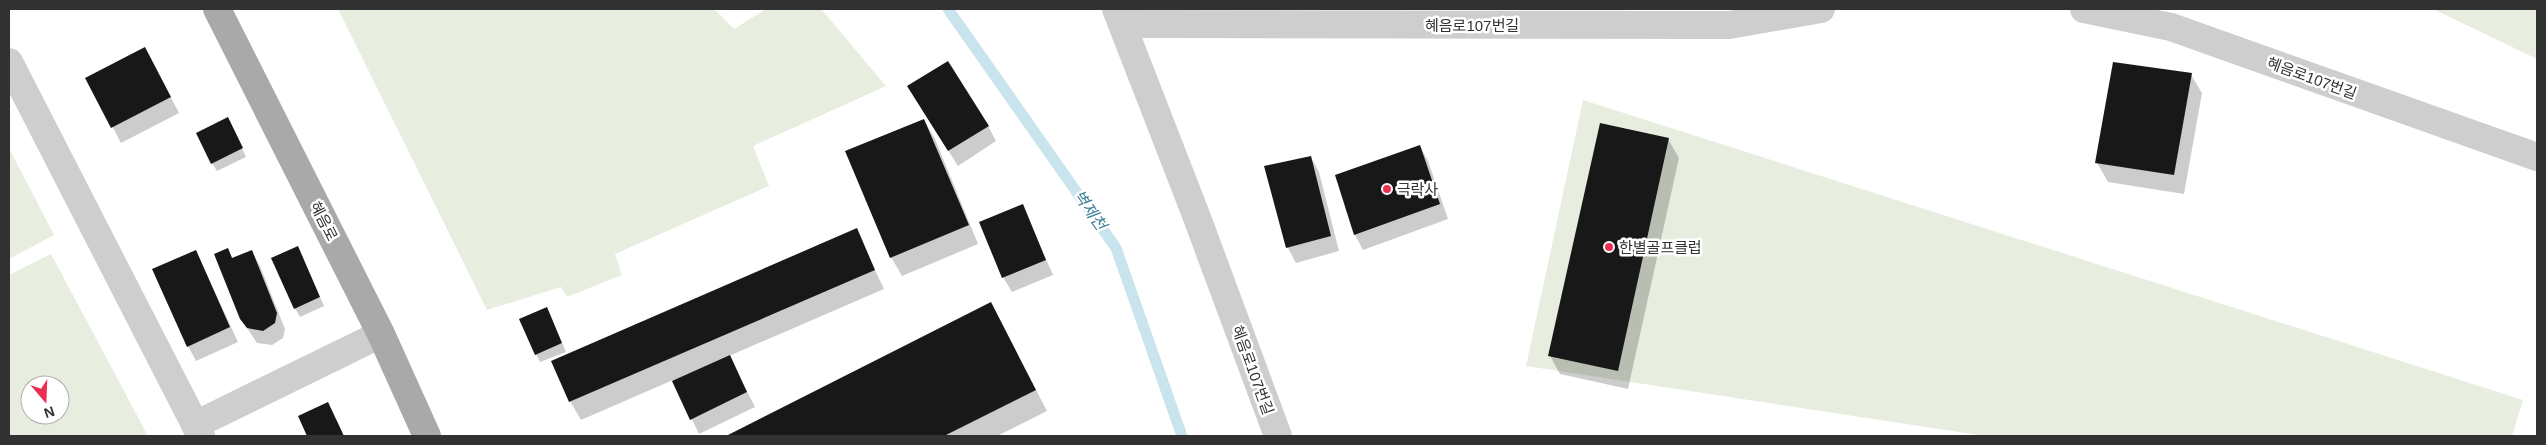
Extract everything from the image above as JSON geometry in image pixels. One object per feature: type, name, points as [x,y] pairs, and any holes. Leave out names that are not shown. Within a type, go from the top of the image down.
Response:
[{"type":"main road","name":"혜음로","points":[[217,9],[381,334],[427,436]]},
{"type":"lane","name":"혜음로107번길","points":[[1278,436],[1196,215],[1119,16],[1729,26],[1821,9]]},
{"type":"lane","name":"혜음로107번길","points":[[2084,9],[2171,27],[2537,157]]},
{"type":"lane","points":[[9,62],[198,430],[381,334]]},
{"type":"green space","points":[[338,9],[714,9],[734,29],[766,9],[821,9],[886,86],[753,146],[769,186],[615,254],[622,275],[567,297],[561,287],[487,310]]},
{"type":"green space","points":[[2433,9],[2537,9],[2537,59]]},
{"type":"green space","points":[[1583,100],[2523,400],[2512,436],[1985,436],[1526,366]]},
{"type":"green space","points":[[9,148],[54,235],[9,259]]},
{"type":"green space","points":[[51,254],[148,436],[9,436],[9,275]]},
{"type":"building","points":[[145,47],[171,97],[111,128],[85,78]]},
{"type":"building","points":[[948,61],[989,126],[948,151],[907,86]]},
{"type":"building","points":[[2113,62],[2192,73],[2174,175],[2095,163]]},
{"type":"building","points":[[228,117],[243,148],[211,164],[196,133]]},
{"type":"building","points":[[924,119],[969,225],[890,258],[845,151]]},
{"type":"building","name":"한별골프클럽","points":[[1600,123],[1669,138],[1618,371],[1548,356]]},
{"type":"building","name":"극락사","points":[[1420,145],[1440,204],[1354,235],[1335,175]]},
{"type":"building","points":[[1311,156],[1331,236],[1286,248],[1264,166]]},
{"type":"building","points":[[1023,204],[1046,260],[1002,278],[979,222]]},
{"type":"building","points":[[857,228],[875,270],[569,402],[551,361]]},
{"type":"building","points":[[298,246],[320,297],[294,309],[271,258]]},
{"type":"building","points":[[228,248],[232,258],[252,250],[277,313],[275,323],[263,331],[247,328],[240,319],[214,254]]},
{"type":"building","points":[[196,250],[230,327],[187,347],[152,269]]},
{"type":"building","points":[[991,302],[1036,390],[944,436],[726,436]]},
{"type":"building","points":[[547,307],[562,343],[535,355],[519,319]]},
{"type":"building","points":[[730,355],[747,392],[690,420],[672,381]]},
{"type":"building","points":[[328,402],[344,436],[307,436],[298,416]]},
{"type":"waterway","name":"벽제천","points":[[948,9],[1116,248],[1182,436]]},
{"type":"place","name":"극락사","points":[[1387,189]]},
{"type":"place","name":"한별골프클럽","points":[[1609,247]]}]
